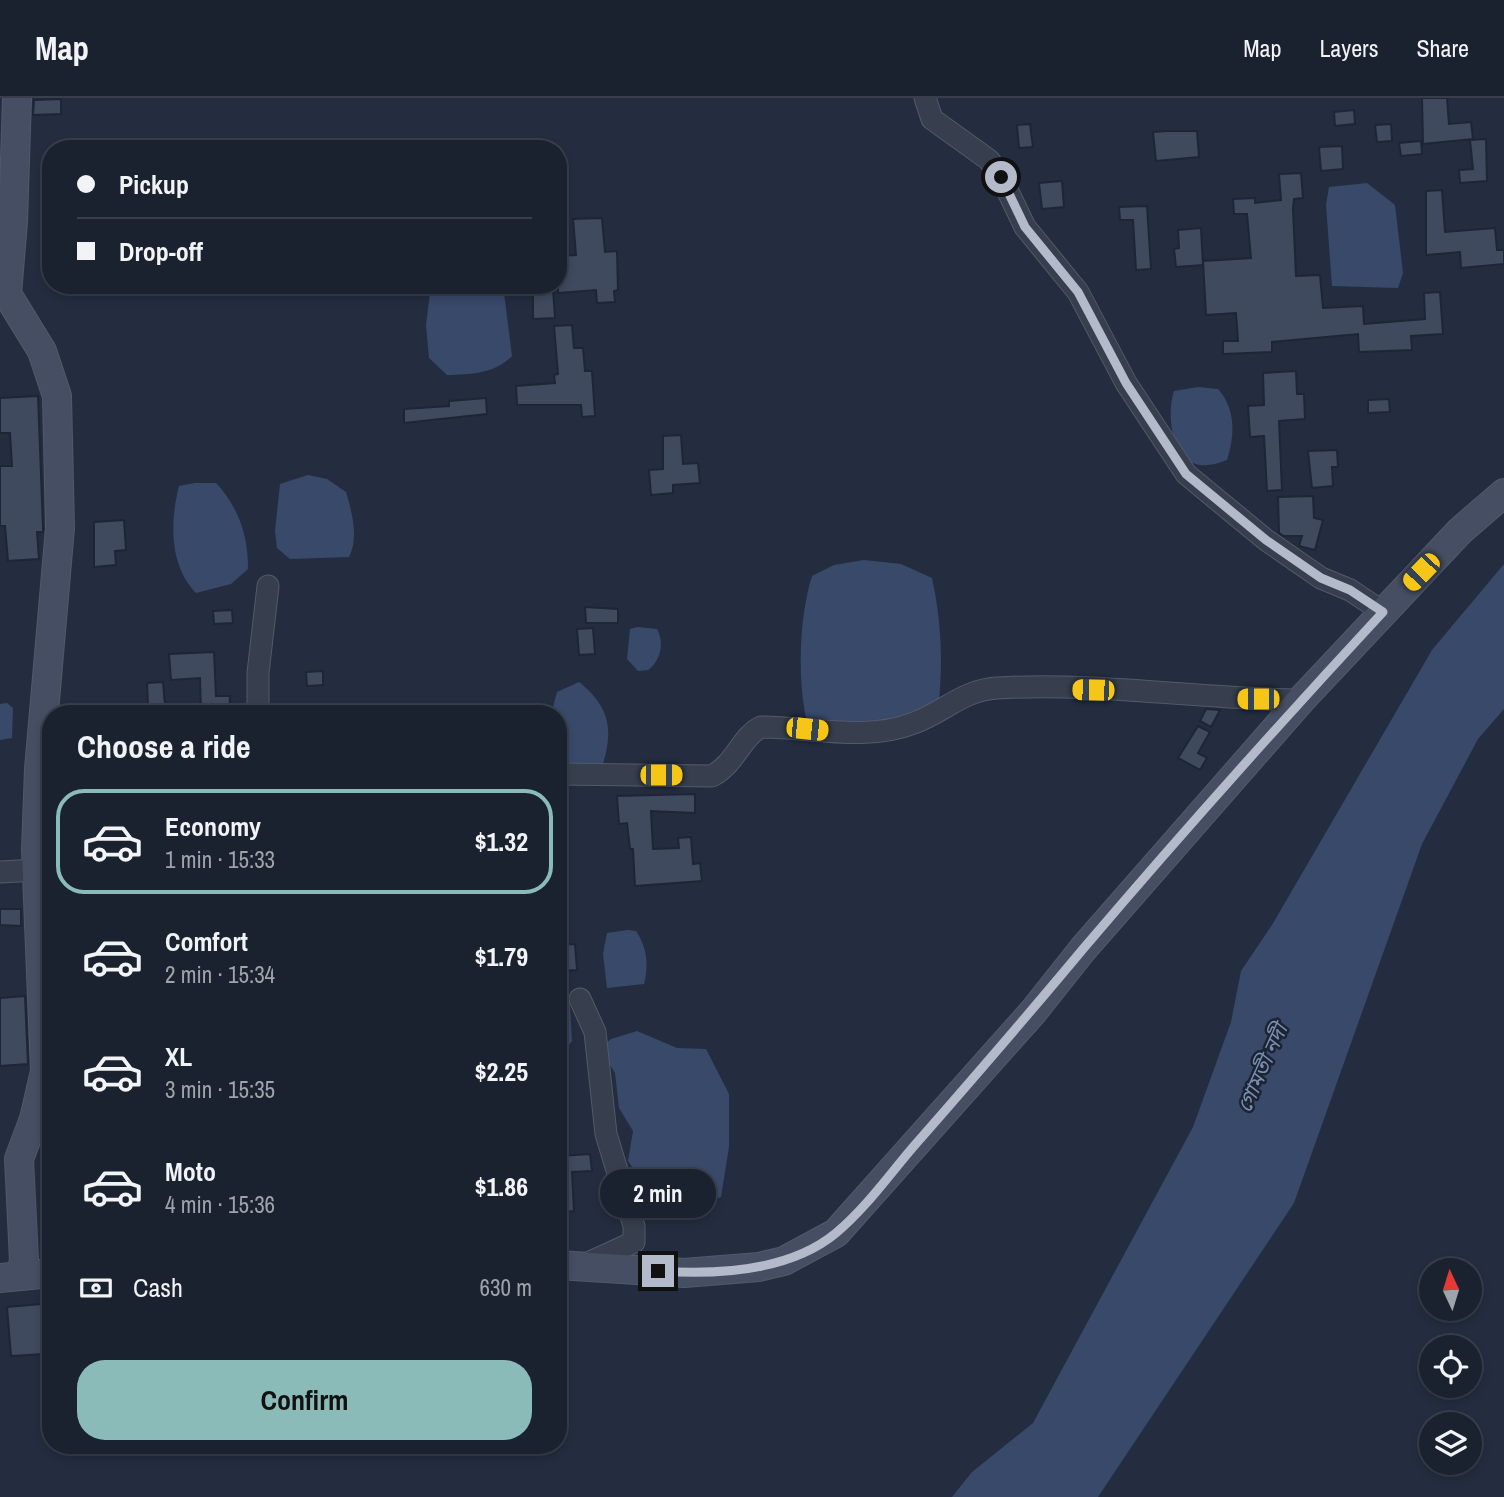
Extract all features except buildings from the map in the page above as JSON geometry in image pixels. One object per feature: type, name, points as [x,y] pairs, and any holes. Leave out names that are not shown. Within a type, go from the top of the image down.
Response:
[{"type":"street","points":[[17,98],[7,294],[42,352],[57,396],[60,528],[45,705]]},
{"type":"street","points":[[925,98],[932,119],[989,160],[1001,177],[1025,227],[1078,292],[1126,383],[1186,474],[1266,540],[1321,578],[1350,590],[1383,612]]},
{"type":"street","points":[[569,1265],[684,1273],[759,1267],[784,1261],[836,1233],[1033,1012],[1083,950],[1301,700],[1460,531],[1504,493]]},
{"type":"street","points":[[258,705],[258,673],[268,586]]},
{"type":"street","points":[[567,774],[712,776],[727,768],[753,731],[761,727],[853,734],[914,723],[968,693],[996,688],[1118,690],[1237,699],[1301,700]]},
{"type":"street","points":[[42,735],[37,870],[42,942]]},
{"type":"street","points":[[0,872],[37,870]]},
{"type":"street","points":[[569,1265],[634,1241],[634,1226],[606,1134],[595,1032],[580,999]]},
{"type":"street","points":[[10,1277],[24,1261],[19,1159],[34,1119],[42,1084]]},
{"type":"street","points":[[10,1277],[42,1274]]},
{"type":"water","points":[[1367,183],[1395,205],[1403,273],[1398,288],[1332,286],[1326,205],[1329,187]]},
{"type":"water","points":[[430,294],[504,294],[512,356],[490,370],[447,375],[429,358],[426,325]]},
{"type":"water","points":[[1198,387],[1218,389],[1231,414],[1232,442],[1227,460],[1210,465],[1193,463],[1185,458],[1172,431],[1174,391]]},
{"type":"water","points":[[308,475],[327,479],[346,492],[354,533],[349,557],[290,559],[277,548],[275,531],[280,484]]},
{"type":"water","points":[[216,483],[231,502],[244,533],[248,569],[231,584],[196,593],[187,582],[176,557],[173,528],[179,486]]},
{"type":"water","points":[[864,560],[901,564],[932,578],[940,639],[939,701],[898,725],[807,723],[801,649],[804,610],[812,576],[834,565]]},
{"type":"water","name":"গোমতী নদী","points":[[1504,564],[1504,709],[1478,739],[1422,844],[1294,1203],[1098,1497],[952,1497],[972,1472],[1033,1423],[1193,1127],[1231,1022],[1241,971],[1272,925],[1432,650]]},
{"type":"water","points":[[630,629],[657,629],[661,640],[656,662],[648,670],[638,671],[627,659]]},
{"type":"water","points":[[579,682],[603,710],[607,720],[608,742],[602,767],[575,768],[567,762],[567,705],[553,705],[557,692]]},
{"type":"water","points":[[7,703],[13,708],[12,738],[0,740],[0,704]]},
{"type":"water","points":[[636,931],[645,950],[647,963],[644,984],[607,988],[603,954],[607,933]]},
{"type":"water","points":[[567,1000],[570,1005],[572,1041],[567,1048]]},
{"type":"water","points":[[637,1031],[677,1048],[706,1049],[729,1094],[729,1147],[721,1197],[688,1207],[648,1190],[628,1161],[633,1131],[619,1108],[615,1073],[600,1049],[611,1039]]},
{"type":"route","points":[[658,1271],[684,1273],[759,1267],[784,1261],[836,1233],[1033,1012],[1083,950],[1301,700],[1383,612],[1350,590],[1321,578],[1266,540],[1186,474],[1126,383],[1078,292],[1025,227],[1001,177]]}]
